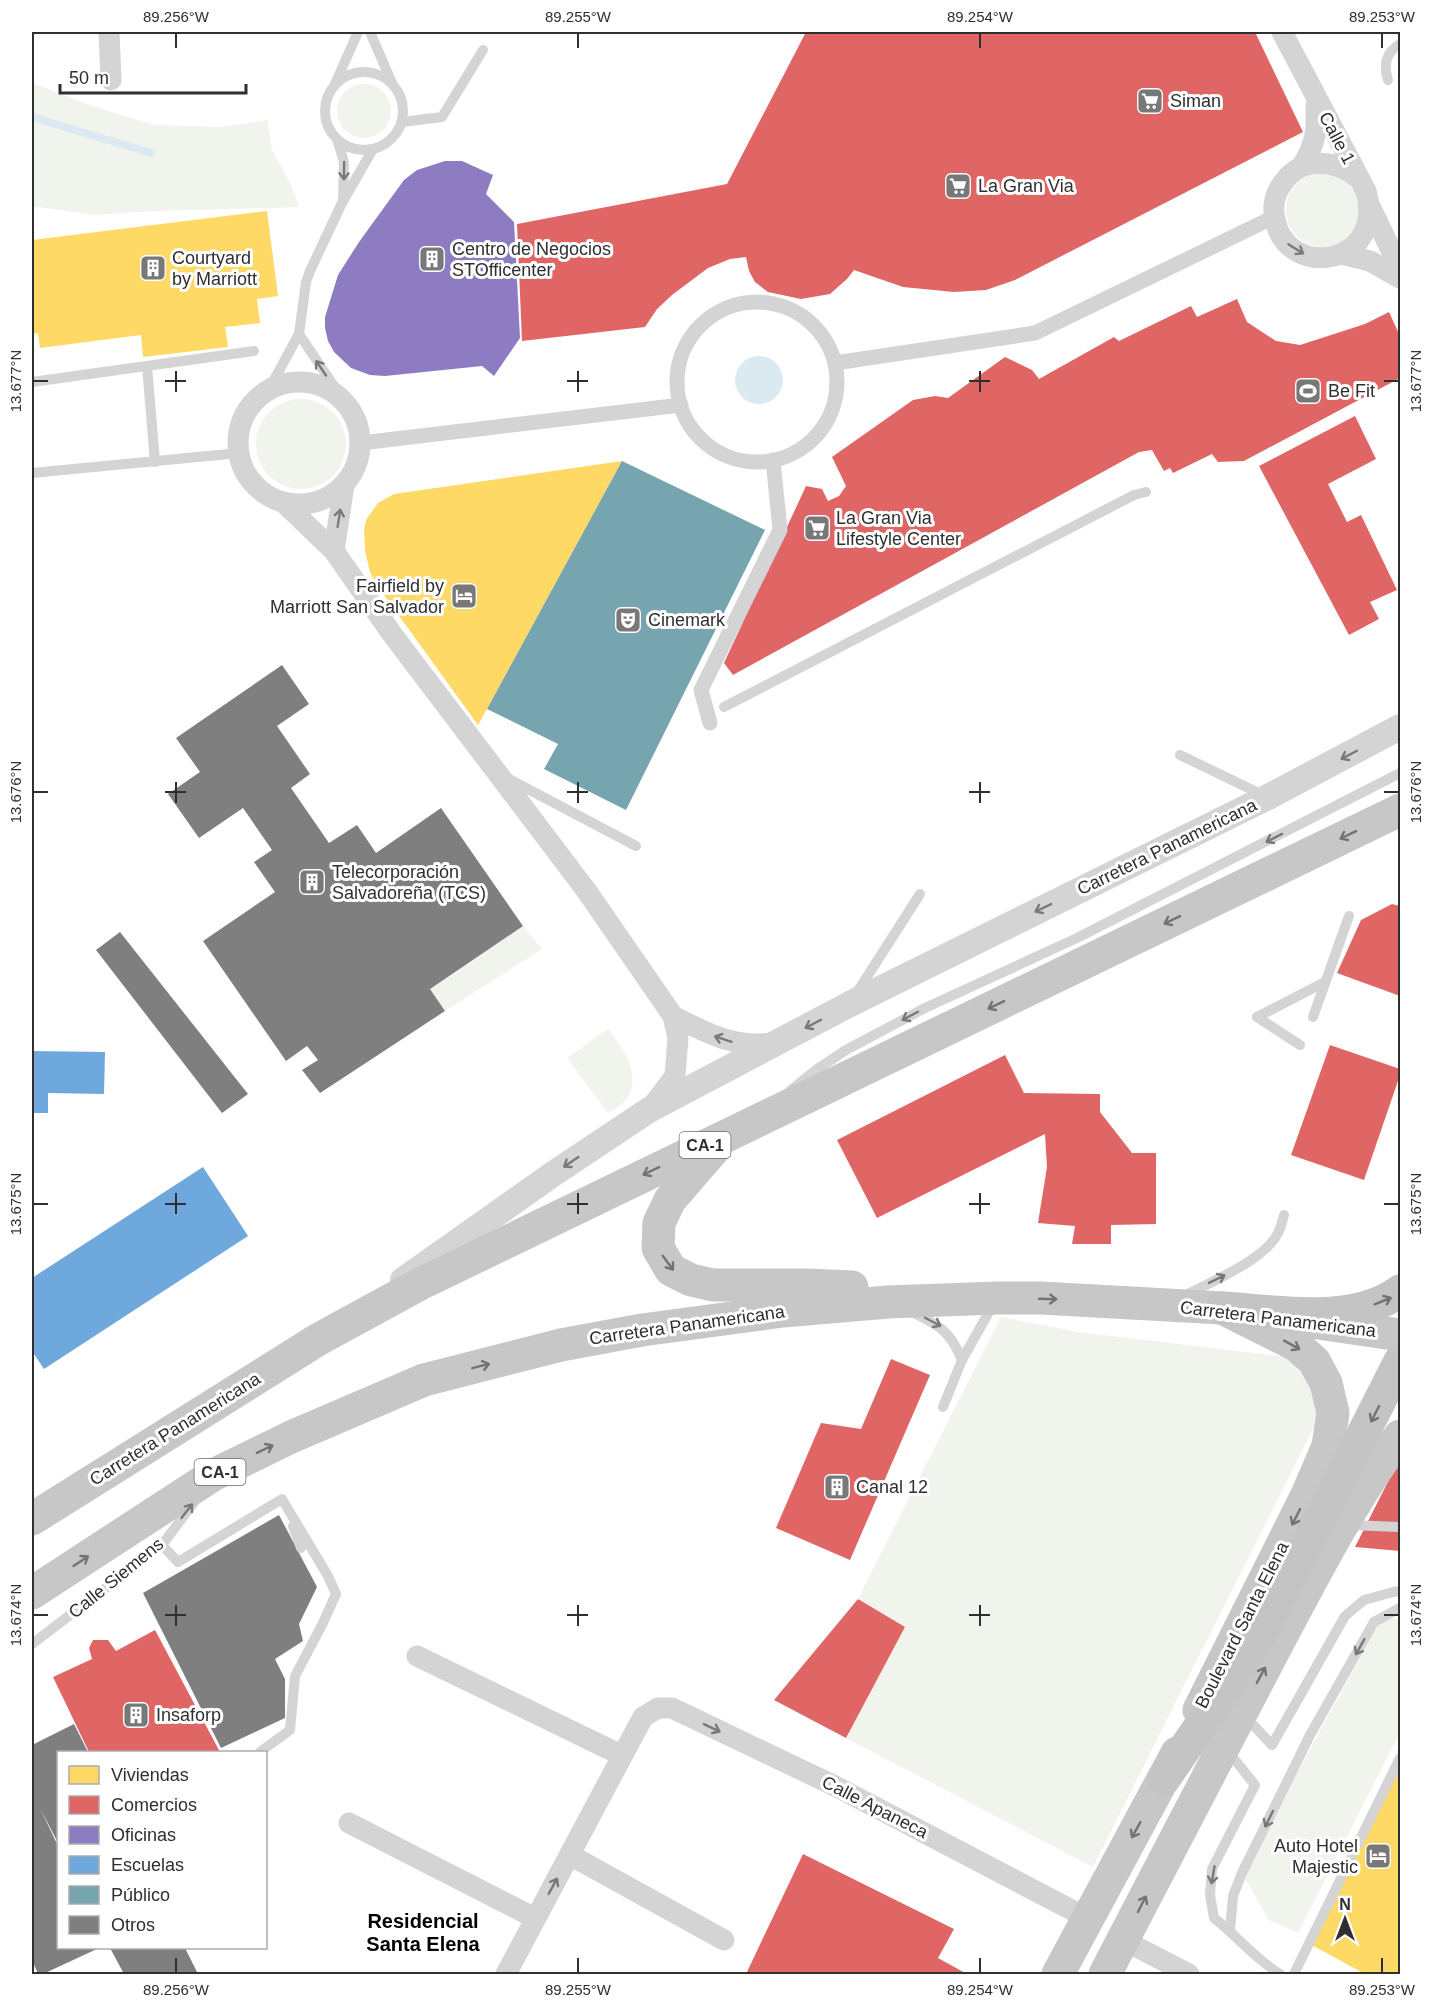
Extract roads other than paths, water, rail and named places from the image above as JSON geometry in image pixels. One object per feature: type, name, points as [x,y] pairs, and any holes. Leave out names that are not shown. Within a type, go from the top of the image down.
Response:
[{"type":"highway","points":[[1222,1308],[1346,1313],[1388,1300],[1401,1291]]},
{"type":"highway","points":[[1164,1779],[1265,1627],[1401,1361]]},
{"type":"main road","name":"Carretera Panamericana","points":[[32,1519],[319,1340],[420,1284],[1401,810]]},
{"type":"main road","points":[[747,1125],[716,1147],[670,1200],[659,1224],[658,1248],[671,1270],[691,1280],[713,1285],[873,1288],[954,1299]]},
{"type":"main road","name":"Carretera Panamericana","points":[[32,1593],[213,1475],[291,1437],[424,1380],[561,1345],[642,1330],[771,1312],[888,1302],[997,1298],[1111,1301],[1222,1308],[1401,1335]]},
{"type":"main road","name":"Boulevard Santa Elena","points":[[1058,1974],[1164,1779],[1307,1495],[1328,1446],[1333,1413],[1326,1383],[1314,1361],[1296,1345],[1222,1308]]},
{"type":"main road","points":[[1105,1974],[1223,1745],[1341,1525],[1381,1462],[1401,1436]]},
{"type":"street","points":[[109,32],[111,80]]},
{"type":"street","name":"Calle 1","points":[[1281,32],[1366,191],[1370,206],[1401,269]]},
{"type":"street","name":"Calle 1","points":[[1302,166],[1317,134],[1316,97]]},
{"type":"street","name":"Calle 1","points":[[1274,217],[1277,192],[1291,173],[1302,166],[1325,162],[1337,165],[1358,178]]},
{"type":"street","points":[[835,363],[1035,333],[1274,217],[1277,228],[1285,241],[1296,251],[1311,257],[1326,258],[1341,255],[1354,247],[1364,235],[1369,221],[1370,206]]},
{"type":"street","points":[[1341,255],[1370,261],[1401,278]]},
{"type":"street","points":[[762,303],[776,305],[801,315],[828,344],[835,363],[838,380],[837,393],[824,427],[802,448],[785,457],[749,461],[731,457],[714,449],[696,433],[681,405],[677,386],[678,373],[686,347],[701,325],[723,310],[736,306],[762,303]]},
{"type":"street","points":[[308,383],[330,390],[344,401],[357,421],[361,443],[355,470],[345,485],[331,496],[297,505],[264,494],[244,470],[239,453],[239,431],[252,405],[268,391],[285,384],[308,383]]},
{"type":"street","points":[[361,443],[681,405]]},
{"type":"street","points":[[710,723],[701,690],[780,530],[773,460]]},
{"type":"street","points":[[334,551],[345,485]]},
{"type":"street","points":[[284,502],[334,551],[392,634],[586,890],[673,1016],[678,1038],[675,1076],[649,1110]]},
{"type":"street","name":"Carretera Panamericana","points":[[319,1340],[543,1181],[649,1110],[850,1004],[1268,797],[1401,728]]},
{"type":"street","points":[[673,1016],[725,1040],[747,1045],[777,1043]]},
{"type":"street","points":[[417,1656],[621,1755],[506,1974]]},
{"type":"street","name":"Calle Apaneca","points":[[621,1755],[643,1717],[658,1708],[672,1708],[835,1786],[1087,1918]]},
{"type":"street","points":[[349,1823],[535,1918]]},
{"type":"street","points":[[570,1855],[724,1940]]},
{"type":"street","points":[[1123,1940],[1189,1974]]},
{"type":"lane","points":[[342,204],[344,162],[337,139],[328,126],[325,110],[329,94],[358,32]]},
{"type":"lane","points":[[337,139],[347,146],[374,149],[393,138],[402,122],[404,114],[402,99],[392,83],[370,32]]},
{"type":"lane","points":[[1388,80],[1385,65],[1387,58],[1391,51],[1401,44]]},
{"type":"lane","points":[[402,122],[442,117],[483,50]]},
{"type":"lane","points":[[333,87],[345,77],[361,72],[376,74],[392,83]]},
{"type":"lane","points":[[268,391],[299,334],[306,282],[342,204],[374,149]]},
{"type":"lane","points":[[299,334],[344,401]]},
{"type":"lane","points":[[32,382],[254,351]]},
{"type":"lane","points":[[147,366],[155,462]]},
{"type":"lane","points":[[32,473],[239,453]]},
{"type":"lane","points":[[724,707],[1125,499],[1146,492]]},
{"type":"lane","points":[[1180,755],[1268,797]]},
{"type":"lane","points":[[498,773],[636,846]]},
{"type":"lane","points":[[747,1125],[795,1086],[846,1050],[925,1008],[1077,938],[1401,773]]},
{"type":"lane","points":[[850,1004],[920,894]]},
{"type":"lane","points":[[1313,1017],[1349,916]]},
{"type":"lane","points":[[1300,1045],[1257,1017],[1325,982]]},
{"type":"lane","points":[[1164,1305],[1228,1274],[1263,1251],[1278,1234],[1284,1215]]},
{"type":"lane","points":[[943,1407],[962,1360],[997,1298]]},
{"type":"lane","points":[[888,1302],[943,1328],[955,1343],[962,1360]]},
{"type":"lane","name":"Calle Siemens","points":[[32,1644],[162,1545],[213,1475]]},
{"type":"lane","points":[[162,1545],[178,1562],[282,1499]]},
{"type":"lane","points":[[282,1499],[301,1548]]},
{"type":"lane","points":[[261,1751],[290,1730],[295,1676],[336,1594],[328,1576],[282,1499]]},
{"type":"lane","points":[[1341,1525],[1401,1527]]},
{"type":"lane","points":[[1241,1713],[1272,1745],[1346,1616],[1364,1600],[1401,1591]]},
{"type":"lane","points":[[1230,1930],[1233,1896],[1242,1873],[1310,1735],[1374,1622],[1401,1608]]},
{"type":"lane","points":[[1223,1745],[1255,1785],[1212,1869],[1210,1895],[1214,1918],[1230,1930],[1265,1966],[1280,1974]]},
{"type":"lane","points":[[1294,1974],[1401,1758]]},
{"type":"waterway","points":[[32,117],[151,153]]},
{"type":"place","name":"Siman","points":[[1150,101]]},
{"type":"place","name":"La Gran Via","points":[[958,186]]},
{"type":"place","name":"Centro de Negocios STOfficenter","points":[[432,259]]},
{"type":"place","name":"Courtyard by Marriott","points":[[153,268]]},
{"type":"place","name":"Be Fit","points":[[1308,391]]},
{"type":"place","name":"La Gran Via Lifestyle Center","points":[[817,528]]},
{"type":"place","name":"Fairfield by Marriott San Salvador","points":[[464,596]]},
{"type":"place","name":"Cinemark","points":[[628,620]]},
{"type":"place","name":"Telecorporación Salvadoreña (TCS)","points":[[312,882]]},
{"type":"place","name":"Canal 12","points":[[837,1487]]},
{"type":"place","name":"Insaforp","points":[[136,1715]]},
{"type":"place","name":"Auto Hotel Majestic","points":[[1378,1856]]},
{"type":"district","name":"Residencial Santa Elena","points":[[423,1932]]}]
